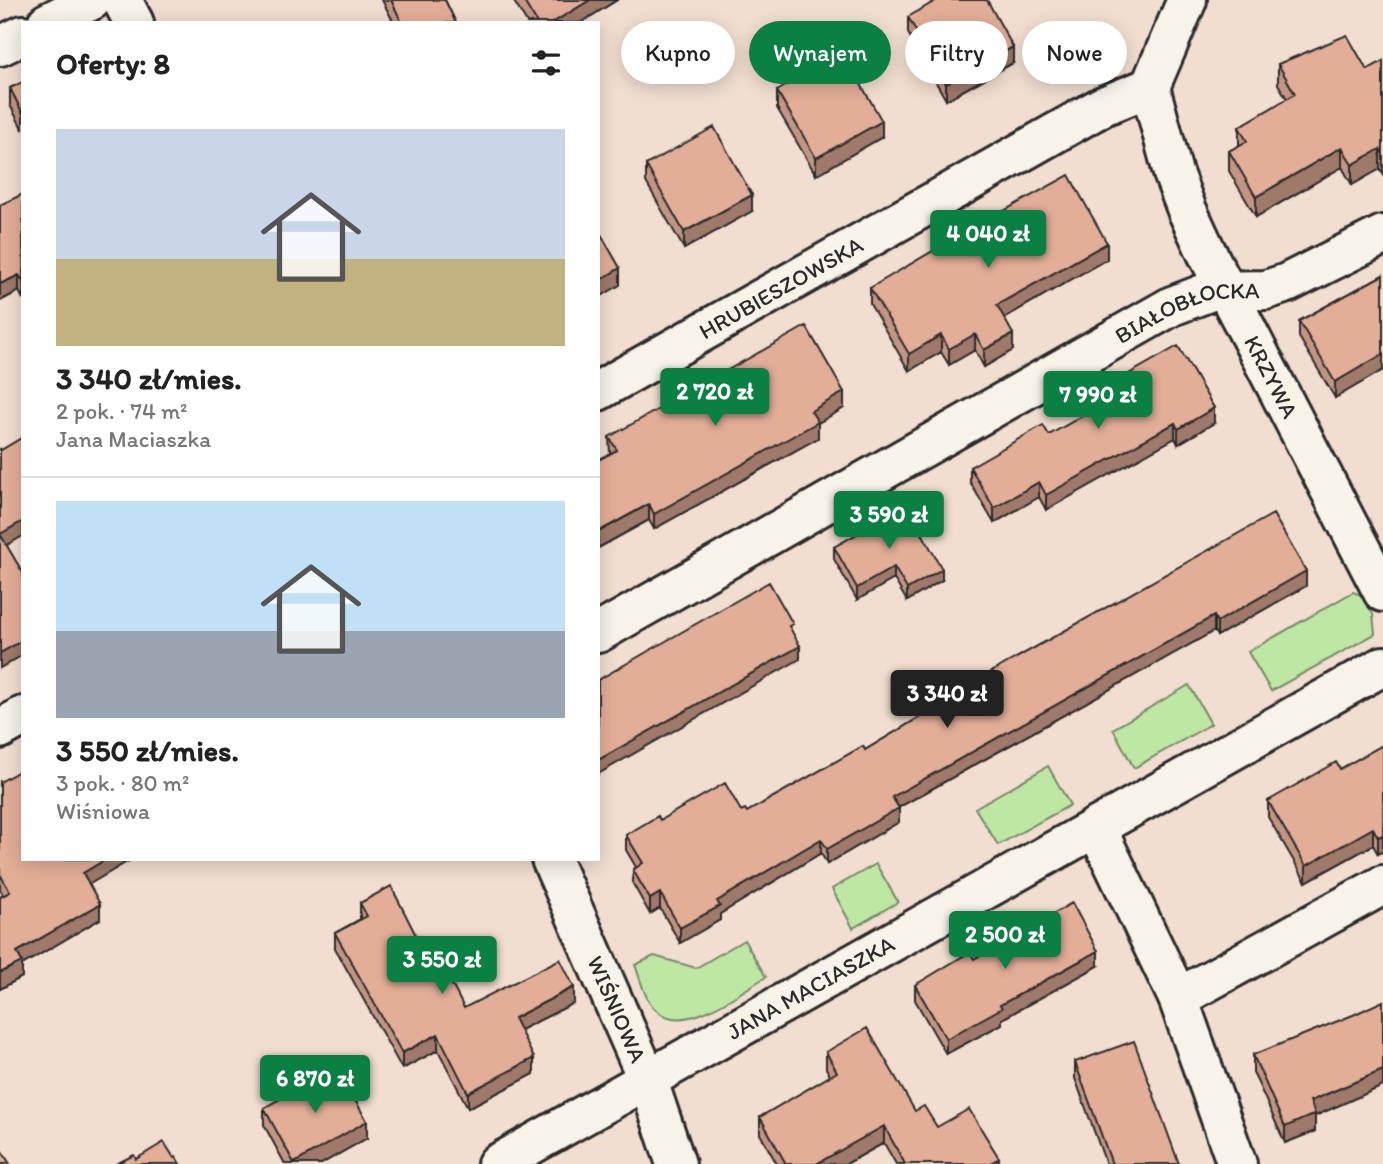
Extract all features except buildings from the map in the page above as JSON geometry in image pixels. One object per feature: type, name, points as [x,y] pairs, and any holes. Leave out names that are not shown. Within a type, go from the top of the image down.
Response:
[{"type":"street","points":[[51,21],[92,0]]},
{"type":"street","points":[[122,0],[133,21]]},
{"type":"street","points":[[1150,87],[1187,0]]},
{"type":"street","points":[[0,46],[21,36]]},
{"type":"street","name":"KRZYWA","points":[[1150,87],[1186,210],[1383,592]]},
{"type":"street","name":"HRUBIESZOWSKA","points":[[600,390],[1103,106],[1150,87]]},
{"type":"street","name":"BIAŁOBŁOCKA","points":[[600,632],[1172,306],[1203,293],[1266,290],[1287,283],[1383,235]]},
{"type":"street","name":"JANA MACIASZKA","points":[[497,1164],[1383,666]]},
{"type":"street","points":[[0,729],[21,717]]},
{"type":"street","points":[[1096,827],[1178,998],[1237,1164]]},
{"type":"street","name":"WIŚNIOWA","points":[[552,861],[647,1078],[676,1164]]},
{"type":"street","points":[[1178,998],[1383,885]]},
{"type":"green space","points":[[1353,592],[1361,595],[1373,614],[1375,634],[1271,691],[1248,652]]},
{"type":"green space","points":[[1189,685],[1211,724],[1134,768],[1113,729]]},
{"type":"green space","points":[[1048,766],[1070,805],[998,845],[975,808]]},
{"type":"green space","points":[[876,864],[898,902],[853,928],[832,889]]},
{"type":"green space","points":[[744,940],[766,977],[727,1001],[696,1015],[668,1017],[652,1006],[635,965],[654,956],[696,968]]}]
